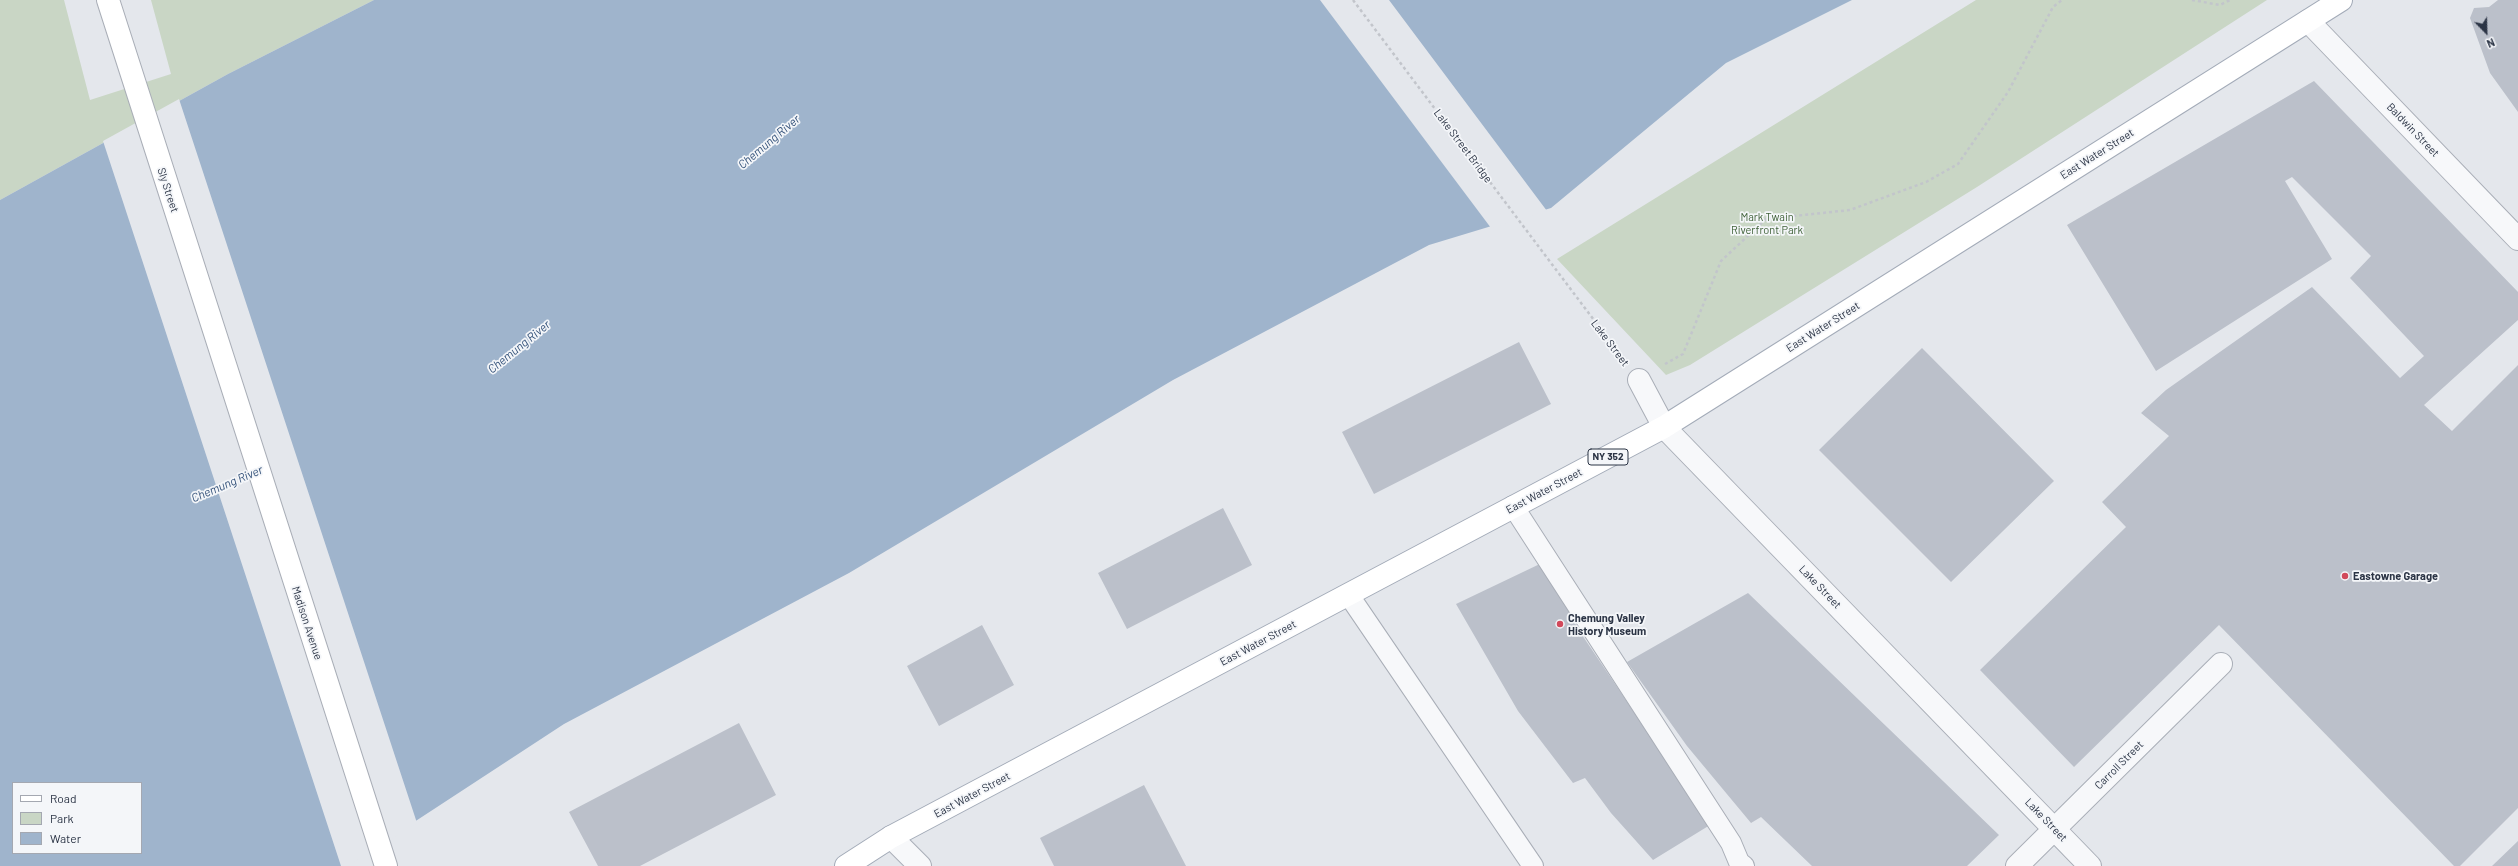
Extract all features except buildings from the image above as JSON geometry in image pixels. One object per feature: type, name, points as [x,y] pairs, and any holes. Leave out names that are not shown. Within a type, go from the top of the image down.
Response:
[{"type":"main road","name":"Sly Street","points":[[108,0],[229,379]]},
{"type":"main road","name":"East Water Street","points":[[846,866],[892,837],[1664,427],[2341,0]]},
{"type":"main road","name":"Madison Avenue","points":[[229,379],[386,866]]},
{"type":"street","name":"Baldwin Street","points":[[2308,21],[2518,239]]},
{"type":"street","name":"Lake Street","points":[[1639,380],[1664,427],[2090,866]]},
{"type":"street","name":"Carroll Street","points":[[2017,866],[2221,664]]},
{"type":"street","points":[[892,837],[920,866]]},
{"type":"lane","points":[[1514,506],[1731,843],[1740,865]]},
{"type":"lane","points":[[1348,594],[1533,866]]},
{"type":"path","name":"Lake Street Bridge","points":[[1354,0],[1572,292]]},
{"type":"path","points":[[1639,380],[1683,354],[1721,261],[1766,219],[1850,210],[1926,182],[1958,164],[2008,92],[2053,7],[2062,0]]},
{"type":"path","points":[[2192,0],[2220,5],[2230,0]]},
{"type":"path","name":"Lake Street","points":[[1572,292],[1639,380]]},
{"type":"green space","points":[[0,0],[64,0],[90,100],[171,74],[151,0],[374,0],[228,74],[0,200]]},
{"type":"green space","name":"Mark Twain Riverfront Park","points":[[1976,0],[2267,0],[1977,187],[1690,365],[1666,375],[1557,259]]},
{"type":"water","name":"Chemung River","points":[[374,0],[1852,0],[1726,63],[1551,208],[1429,245],[1173,380],[849,573],[564,724],[353,862],[342,866],[0,866],[0,200],[228,74]]},
{"type":"pier","points":[[1320,0],[1389,0],[1547,211],[1491,228]]},
{"type":"pier","points":[[179,99],[417,823],[348,866],[341,866],[103,141]]},
{"type":"place","name":"Eastowne Garage","points":[[2345,576]]},
{"type":"place","name":"Chemung Valley History Museum","points":[[1560,624]]}]
